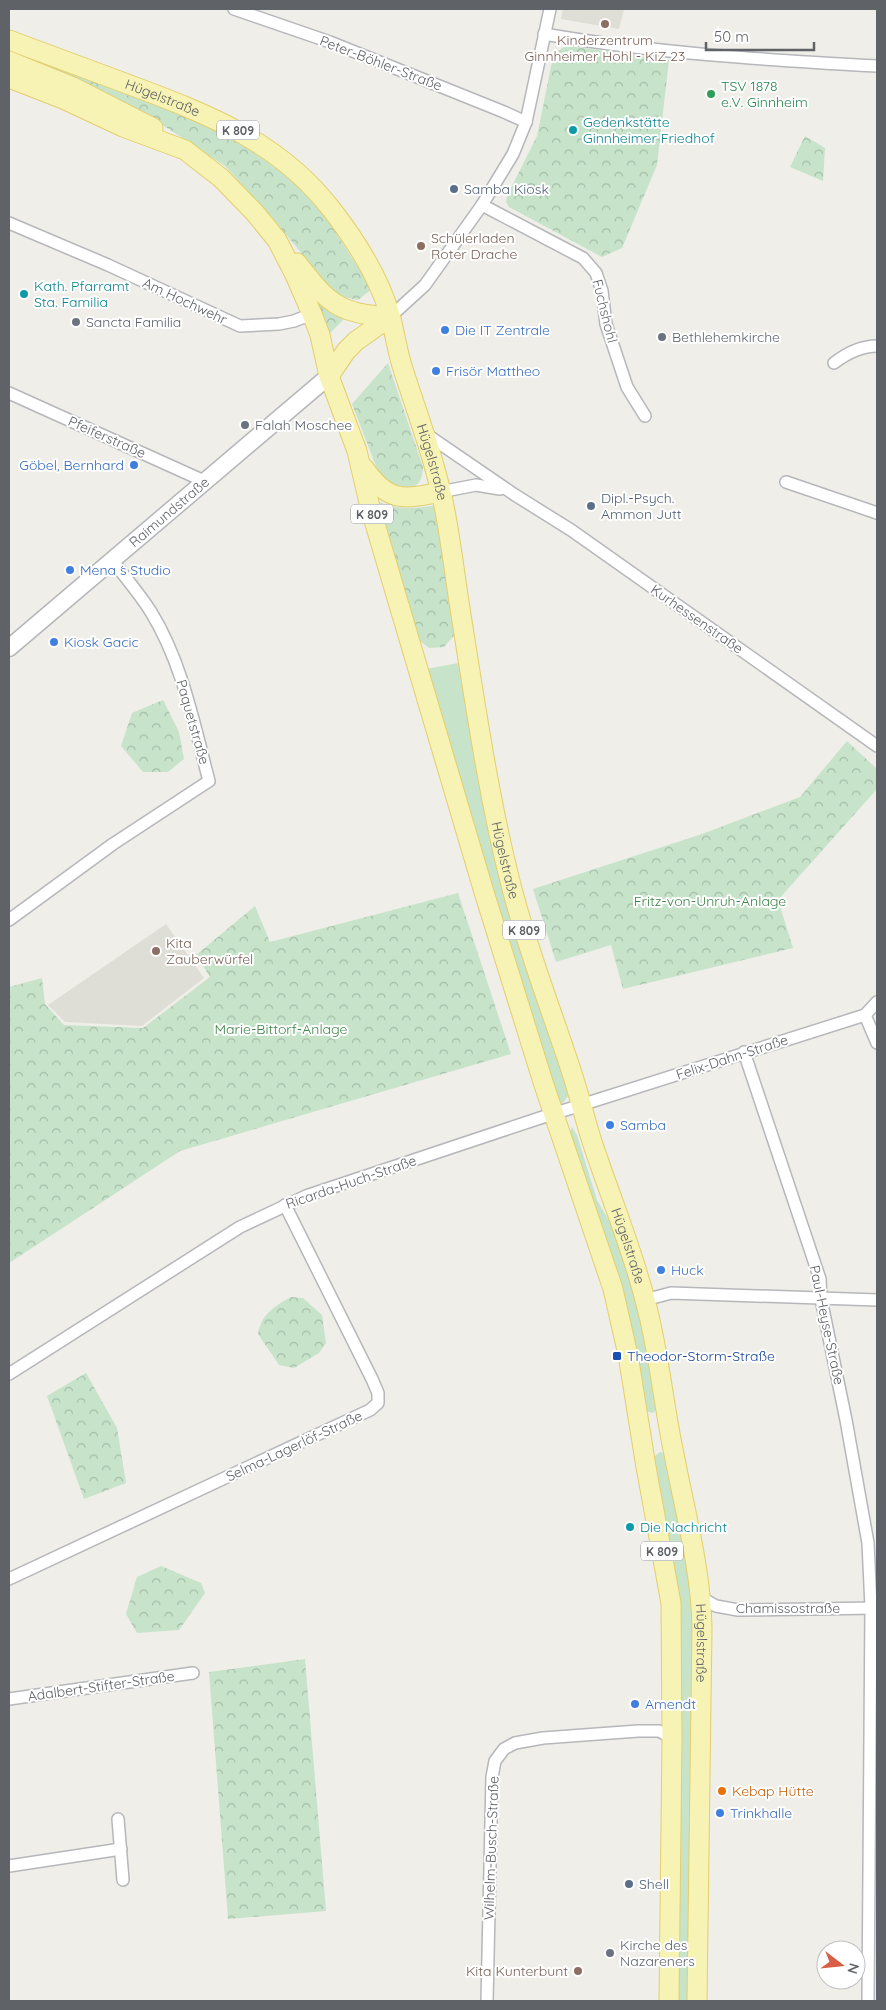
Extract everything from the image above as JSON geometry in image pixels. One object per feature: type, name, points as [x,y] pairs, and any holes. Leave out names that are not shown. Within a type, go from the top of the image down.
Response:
[{"type":"main road","name":"Hügelstraße","points":[[9,40],[206,114],[239,130],[265,146],[310,184],[344,227],[381,291],[444,508],[499,836],[512,891],[582,1105],[597,1158],[617,1209],[645,1300],[702,1598],[702,1746],[697,2001]]},
{"type":"main road","name":"K 809","points":[[9,61],[73,88],[130,116],[166,136],[185,150]]},
{"type":"main road","name":"Hügelstraße","points":[[9,78],[63,99],[123,127],[185,150],[239,195],[277,240],[296,275],[320,336],[329,376],[351,432],[370,507],[484,892],[554,1114],[613,1289],[628,1355],[643,1452],[671,1603],[672,1738],[669,2001]]},
{"type":"main road","points":[[277,240],[321,293],[335,305],[345,310],[390,317]]},
{"type":"main road","points":[[329,376],[346,351],[356,341],[390,317]]},
{"type":"main road","points":[[359,460],[377,486],[389,493],[402,497],[440,492]]},
{"type":"main road","points":[[637,1416],[646,1421],[654,1421],[659,1419],[665,1410]]},
{"type":"main road","points":[[643,1452],[659,1445],[673,1450]]},
{"type":"street","name":"Peter-Böhler-Straße","points":[[234,9],[338,45],[526,122]]},
{"type":"street","points":[[390,317],[425,285],[482,205],[513,154],[526,122],[550,9]]},
{"type":"street","points":[[544,34],[663,51],[877,66]]},
{"type":"street","name":"Fuchshohl","points":[[482,205],[583,258],[596,273],[602,291],[606,324],[627,387],[645,416]]},
{"type":"street","name":"Am Hochwehr","points":[[9,222],[240,326],[279,324],[312,314]]},
{"type":"street","points":[[834,363],[847,352],[877,346]]},
{"type":"street","name":"Raimundstraße","points":[[9,648],[329,376]]},
{"type":"street","name":"Pfeiferstraße","points":[[9,393],[204,481]]},
{"type":"street","name":"Kurhessenstraße","points":[[423,431],[443,447],[514,495],[570,530],[877,746]]},
{"type":"street","points":[[786,482],[877,513]]},
{"type":"street","name":"Kurhessenstraße","points":[[440,492],[476,485],[486,485],[514,495]]},
{"type":"street","name":"Paquetstraße","points":[[9,920],[113,844],[209,781],[186,696],[174,660],[151,612],[112,560]]},
{"type":"street","name":"Felix-Dahn-Straße","points":[[582,1105],[865,1014],[877,1002]]},
{"type":"street","points":[[865,1014],[877,1043]]},
{"type":"street","name":"Paul-Heyse-Straße","points":[[744,1052],[820,1279],[821,1299],[846,1420],[868,1544],[874,1607],[868,2001]]},
{"type":"street","name":"Ricarda-Huch-Straße","points":[[9,1374],[240,1227],[285,1205],[306,1196],[582,1105]]},
{"type":"street","name":"Selma-Lagerlöf-Straße","points":[[9,1579],[370,1410],[378,1403],[378,1393],[372,1379],[285,1205]]},
{"type":"street","points":[[645,1300],[671,1293],[877,1300]]},
{"type":"street","name":"Chamissostraße","points":[[702,1598],[716,1606],[738,1610],[874,1607]]},
{"type":"street","name":"Adalbert-Stifter-Straße","points":[[9,1699],[193,1673]]},
{"type":"street","name":"Wilhelm-Busch-Straße","points":[[487,2001],[492,1777],[495,1761],[504,1749],[515,1743],[543,1738],[638,1731],[659,1731],[672,1738]]},
{"type":"street","points":[[118,1819],[123,1880]]},
{"type":"street","points":[[9,1866],[121,1849]]},
{"type":"shaded area","name":"Kinderzentrum Ginnheimer Hohl - KiZ 23","points":[[563,9],[624,9],[619,29],[561,19]]},
{"type":"shaded area","name":"Kita Zauberwürfel","points":[[166,924],[204,978],[142,1026],[65,1022],[48,1005]]},
{"type":"green space","points":[[569,46],[669,60],[657,165],[622,248],[602,257],[509,207],[506,202],[507,196],[537,136],[553,57],[562,48]]},
{"type":"green space","points":[[40,60],[185,114],[260,152],[291,177],[325,216],[372,289],[358,300],[344,297],[332,291],[315,276],[302,254],[271,216],[225,166],[149,116],[29,61]]},
{"type":"green space","points":[[805,136],[825,148],[823,181],[790,167]]},
{"type":"green space","points":[[315,300],[346,317],[328,335]]},
{"type":"green space","points":[[388,363],[423,467],[422,477],[416,486],[403,491],[381,479],[352,404]]},
{"type":"green space","points":[[376,500],[390,506],[405,508],[436,505],[457,632],[444,647],[429,648],[416,638]]},
{"type":"green space","points":[[464,662],[568,1086],[569,1095],[563,1103],[559,1103],[514,968],[426,669]]},
{"type":"green space","points":[[163,700],[179,732],[184,759],[168,772],[143,772],[121,746],[132,713]]},
{"type":"green space","name":"Fritz-von-Unruh-Anlage","points":[[847,741],[877,769],[877,789],[778,900],[793,948],[623,989],[611,945],[556,962],[533,889],[702,834],[800,797]]},
{"type":"green space","name":"Marie-Bittorf-Anlage","points":[[458,893],[511,1054],[180,1151],[9,1263],[9,987],[42,978],[45,1004],[64,1025],[143,1028],[210,977],[196,955],[255,906],[270,942]]},
{"type":"green space","points":[[572,1127],[577,1135],[597,1200],[613,1228],[639,1305],[658,1407],[653,1413],[645,1411],[569,1135]]},
{"type":"green space","points":[[291,1297],[303,1298],[322,1315],[326,1343],[319,1353],[294,1368],[279,1365],[258,1334],[262,1321],[270,1311]]},
{"type":"green space","points":[[86,1373],[117,1428],[126,1483],[84,1499],[47,1396]]},
{"type":"green space","points":[[660,1452],[665,1453],[695,1597],[693,2001],[676,2001],[679,1602],[654,1457]]},
{"type":"green space","points":[[161,1566],[201,1583],[205,1593],[179,1630],[137,1633],[126,1614],[137,1577]]},
{"type":"green space","points":[[305,1659],[326,1911],[228,1919],[209,1672]]},
{"type":"place","name":"Kinderzentrum Ginnheimer Hohl - KiZ 23","points":[[605,24]]},
{"type":"place","name":"TSV 1878 e.V. Ginnheim","points":[[711,94]]},
{"type":"place","name":"Gedenkstätte Ginnheimer Friedhof","points":[[573,130]]},
{"type":"place","name":"Samba Kiosk","points":[[454,189]]},
{"type":"place","name":"Schülerladen Roter Drache","points":[[421,246]]},
{"type":"place","name":"Kath. Pfarramt Sta. Familia","points":[[24,294]]},
{"type":"place","name":"Sancta Familia","points":[[76,322]]},
{"type":"place","name":"Die IT Zentrale","points":[[445,330]]},
{"type":"place","name":"Bethlehemkirche","points":[[662,337]]},
{"type":"place","name":"Frisör Mattheo","points":[[436,371]]},
{"type":"place","name":"Falah Moschee","points":[[245,425]]},
{"type":"place","name":"Göbel, Bernhard","points":[[134,465]]},
{"type":"place","name":"Dipl.-Psych. Ammon Jutt","points":[[591,506]]},
{"type":"place","name":"Mena ́s Studio","points":[[70,570]]},
{"type":"place","name":"Kiosk Gacic","points":[[54,642]]},
{"type":"place","name":"Kita Zauberwürfel","points":[[156,951]]},
{"type":"place","name":"Samba","points":[[610,1125]]},
{"type":"place","name":"Huck","points":[[661,1270]]},
{"type":"place","name":"Theodor-Storm-Straße","points":[[617,1356]]},
{"type":"place","name":"Die Nachricht","points":[[630,1527]]},
{"type":"place","name":"Amendt","points":[[635,1704]]},
{"type":"place","name":"Kebap Hütte","points":[[722,1791]]},
{"type":"place","name":"Trinkhalle","points":[[720,1813]]},
{"type":"place","name":"Shell","points":[[629,1884]]},
{"type":"place","name":"Kirche des Nazareners","points":[[610,1953]]},
{"type":"place","name":"Kita Kunterbunt","points":[[578,1971]]}]
